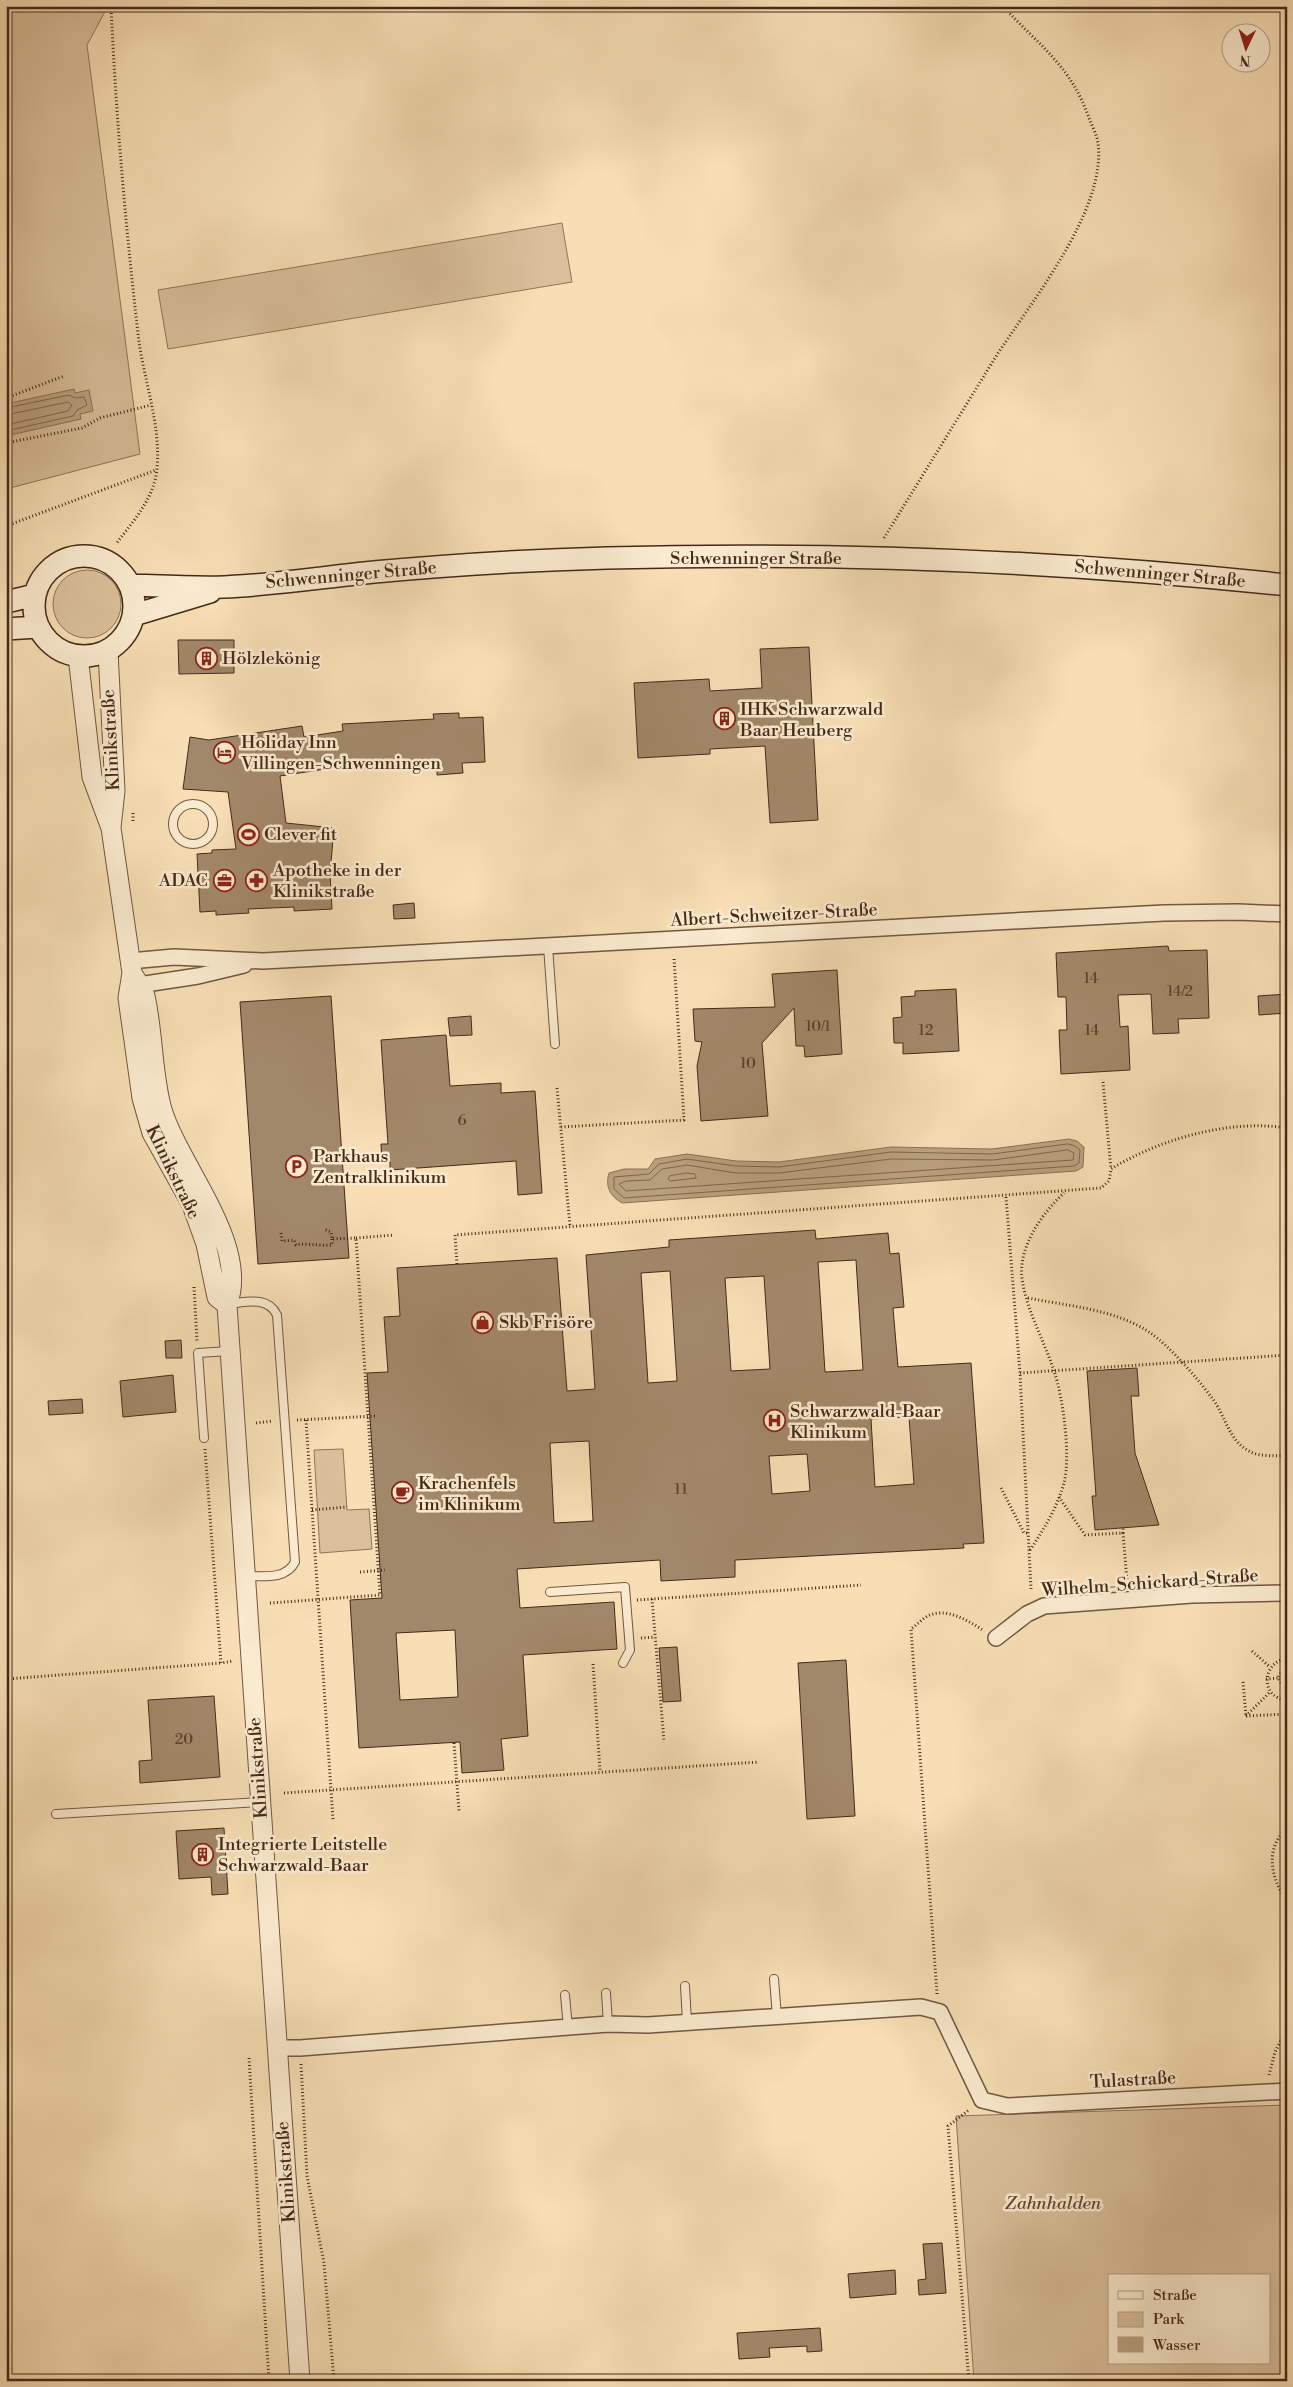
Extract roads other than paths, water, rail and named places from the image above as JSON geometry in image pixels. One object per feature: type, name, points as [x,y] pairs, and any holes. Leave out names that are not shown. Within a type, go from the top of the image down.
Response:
[{"type":"main road","points":[[79,555],[95,556],[110,562],[122,572],[130,585],[134,615],[129,630],[120,642],[108,651],[78,656],[61,651],[48,640],[38,626],[35,594],[40,580],[51,568],[64,559],[79,555]]},
{"type":"main road","name":"Schwenninger Straße","points":[[130,585],[225,587],[453,565],[607,558],[726,557],[1026,564],[1207,576],[1287,585]]},
{"type":"main road","name":"Schwenninger Straße","points":[[134,615],[172,605],[225,587]]},
{"type":"main road","points":[[6,602],[35,594]]},
{"type":"main road","points":[[6,628],[38,626]]},
{"type":"street","name":"Klinikstraße","points":[[108,651],[115,791],[111,828]]},
{"type":"street","name":"Klinikstraße","points":[[78,656],[92,777],[111,828],[134,973],[128,998],[142,1098],[152,1133],[192,1205],[206,1244],[217,1297],[227,1304],[300,2381]]},
{"type":"street","name":"Albert-Schweitzer-Straße","points":[[134,973],[174,957],[262,961],[1164,913],[1238,912],[1287,914]]},
{"type":"street","name":"Albert-Schweitzer-Straße","points":[[134,973],[198,976],[262,961]]},
{"type":"street","name":"Wilhelm-Schickard-Straße","points":[[996,1638],[1027,1614],[1044,1606],[1192,1595],[1287,1593]]},
{"type":"street","name":"Tulastraße","points":[[777,2017],[922,2007],[940,2012],[982,2100],[1007,2106],[1287,2091]]},
{"type":"street","points":[[277,2048],[300,2048],[608,2024],[777,2017]]},
{"type":"lane","points":[[186,805],[200,805],[210,813],[213,826],[212,832],[203,842],[197,844],[184,842],[174,832],[173,820],[176,813],[186,805]]},
{"type":"lane","points":[[548,946],[555,1044]]},
{"type":"lane","points":[[227,1304],[264,1302],[273,1306],[277,1315],[295,1562],[291,1570],[268,1576],[245,1576]]},
{"type":"lane","points":[[204,1438],[198,1352],[230,1351]]},
{"type":"lane","points":[[550,1592],[625,1587],[630,1650],[623,1663]]},
{"type":"lane","points":[[56,1814],[260,1802]]},
{"type":"lane","points":[[774,1979],[777,2017]]},
{"type":"lane","points":[[684,1986],[687,2022]]},
{"type":"lane","points":[[606,1993],[608,2024]]},
{"type":"lane","points":[[565,1995],[568,2028]]},
{"type":"water","points":[[74,389],[75,393],[89,390],[93,411],[80,414],[81,419],[6,436],[6,404]]},
{"type":"water","points":[[1069,1139],[1077,1141],[1084,1147],[1083,1167],[1076,1171],[622,1203],[614,1197],[608,1187],[609,1173],[624,1169],[648,1169],[655,1159],[687,1154],[736,1161],[779,1162],[891,1147],[992,1149]]},
{"type":"place","name":"Hölzlekönig","points":[[206,658]]},
{"type":"place","name":"IHK Schwarzwald Baar Heuberg","points":[[724,719]]},
{"type":"place","name":"Holiday Inn Villingen-Schwenningen","points":[[225,752]]},
{"type":"place","name":"Clever fit","points":[[248,834]]},
{"type":"place","name":"ADAC","points":[[224,880]]},
{"type":"place","name":"Apotheke in der Klinikstraße","points":[[257,880]]},
{"type":"place","name":"Parkhaus Zentralklinikum","points":[[297,1166]]},
{"type":"place","name":"Skb Frisöre","points":[[483,1322]]},
{"type":"place","name":"Schwarzwald-Baar Klinikum","points":[[774,1421]]},
{"type":"place","name":"Krachenfels im Klinikum","points":[[402,1493]]},
{"type":"place","name":"Integrierte Leitstelle Schwarzwald-Baar","points":[[202,1854]]},
{"type":"park label","name":"Zahnhalden","points":[[1053,2203]]}]
